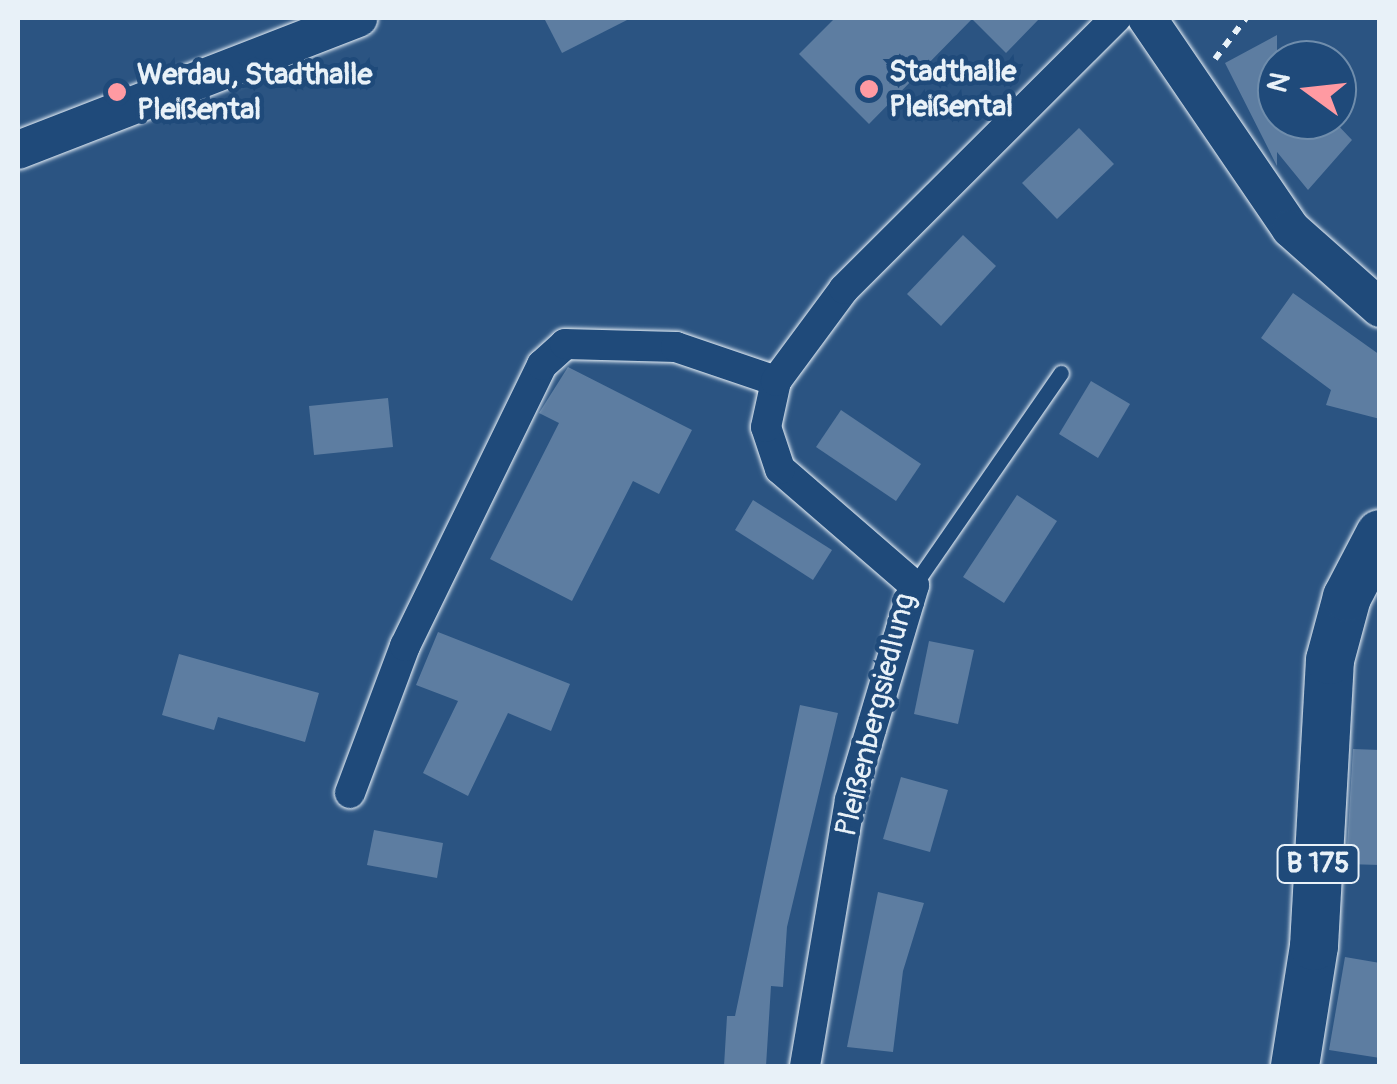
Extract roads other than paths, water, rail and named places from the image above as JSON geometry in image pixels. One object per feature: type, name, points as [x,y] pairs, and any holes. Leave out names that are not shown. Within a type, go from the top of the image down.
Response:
[{"type":"main road","name":"B 175","points":[[1295,1066],[1314,946],[1330,660],[1348,598],[1380,534]]},
{"type":"street","points":[[18,150],[358,18]]},
{"type":"street","name":"Pleißenbergsiedlung","points":[[805,1066],[850,800],[914,585],[780,468],[766,427],[776,381],[844,289],[1116,18]]},
{"type":"street","points":[[1148,18],[1292,229],[1380,308]]},
{"type":"street","points":[[350,792],[405,646],[542,365],[565,344],[676,347],[776,381]]},
{"type":"lane","points":[[914,585],[1061,373]]},
{"type":"place","name":"Stadthalle Pleißental","points":[[869,89]]},
{"type":"place","name":"Werdau, Stadthalle Pleißental","points":[[117,92]]}]
